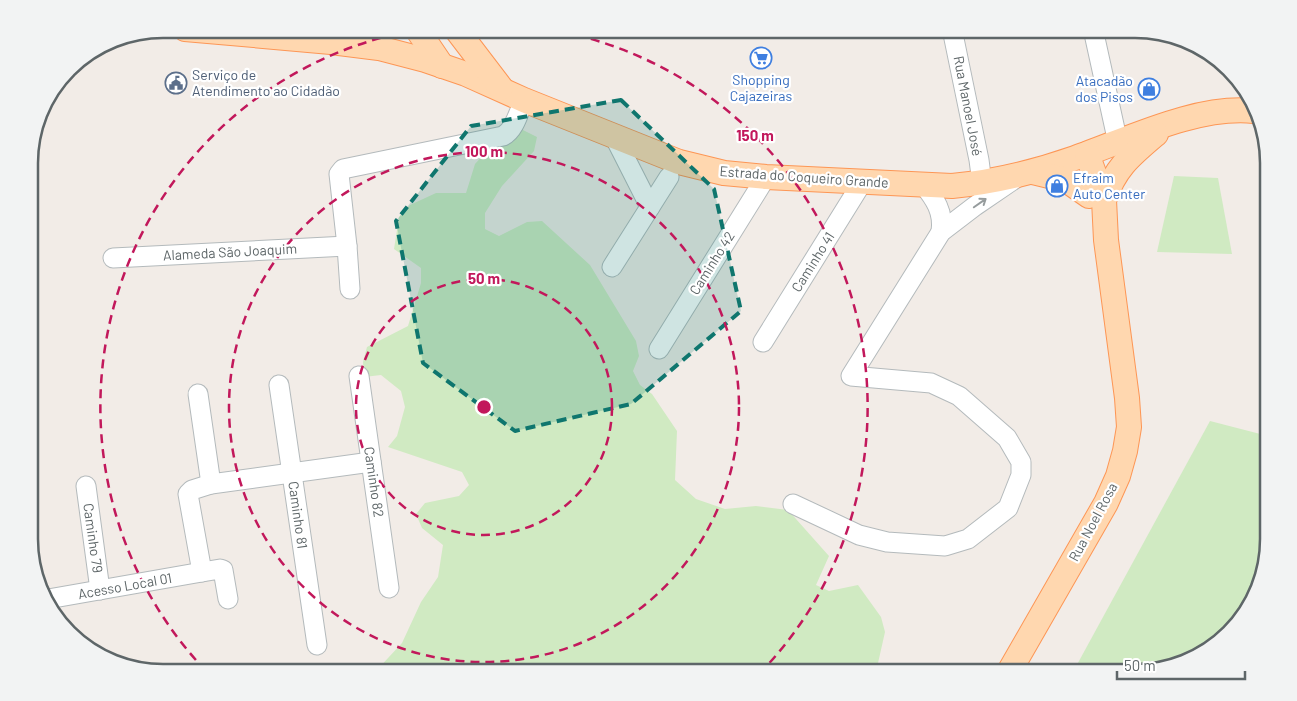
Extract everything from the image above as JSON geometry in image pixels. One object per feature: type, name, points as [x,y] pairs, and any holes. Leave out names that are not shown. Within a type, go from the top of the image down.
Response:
[{"type":"main road","name":"Estrada do Coqueiro Grande","points":[[286,38],[379,48],[442,66],[466,74],[524,100],[678,162],[724,173],[766,177],[952,186],[982,183],[1026,173],[1081,156],[1168,124],[1217,111],[1248,111]]},
{"type":"main road","points":[[423,38],[442,66]]},
{"type":"main road","points":[[463,38],[502,90]]},
{"type":"main road","points":[[1026,173],[1066,180],[1096,198],[1110,183],[1123,164],[1168,124]]},
{"type":"main road","name":"Rua Noel Rosa","points":[[1014,663],[1106,503],[1118,476],[1129,427],[1127,398],[1106,240],[1096,198],[1081,156]]},
{"type":"street","name":"Rua Manoel José","points":[[954,38],[982,183]]},
{"type":"street","points":[[1095,38],[1118,143]]},
{"type":"street","points":[[350,289],[348,246],[339,174],[343,169],[503,136],[512,128],[524,100]]},
{"type":"street","points":[[614,136],[650,207]]},
{"type":"street","points":[[793,504],[860,535],[886,542],[946,546],[968,540],[1008,508],[1022,475],[1021,462],[1007,438],[959,396],[931,383],[851,376],[941,232],[975,206],[1026,173]]},
{"type":"street","points":[[612,267],[669,176]]},
{"type":"street","name":"Caminho 42","points":[[658,349],[766,177]]},
{"type":"street","name":"Caminho 41","points":[[763,342],[862,181]]},
{"type":"street","points":[[923,184],[935,199],[940,212],[941,232]]},
{"type":"street","name":"Alameda São Joaquim","points":[[113,258],[348,246]]},
{"type":"street","name":"Caminho 82","points":[[359,376],[389,588]]},
{"type":"street","name":"Caminho 81","points":[[279,385],[317,645]]},
{"type":"street","points":[[198,394],[211,484]]},
{"type":"street","points":[[228,599],[223,570],[202,572],[188,494],[192,490],[211,484],[371,462]]},
{"type":"street","name":"Caminho 79","points":[[86,486],[100,590]]},
{"type":"street","name":"Acesso Local 01","points":[[53,598],[202,572]]},
{"type":"highlighted area","points":[[621,100],[714,189],[741,311],[631,404],[515,431],[423,363],[396,221],[471,126]]},
{"type":"green space","points":[[523,130],[537,137],[534,151],[502,186],[485,213],[485,229],[499,236],[527,222],[542,221],[590,265],[636,341],[639,356],[633,371],[640,385],[652,394],[677,431],[675,480],[696,499],[725,509],[756,506],[788,510],[829,556],[816,585],[829,591],[858,585],[881,617],[885,632],[878,663],[383,664],[402,643],[421,602],[438,577],[443,545],[422,528],[416,514],[425,503],[459,496],[469,485],[462,472],[388,447],[397,436],[405,407],[401,391],[381,375],[364,377],[363,362],[367,347],[408,326],[421,283],[421,268],[394,249],[399,217],[410,205],[436,193],[466,193],[475,164],[509,133]]},
{"type":"green space","points":[[1174,176],[1218,178],[1232,254],[1157,252]]},
{"type":"green space","points":[[1210,421],[1260,434],[1260,538],[1258,555],[1253,579],[1247,594],[1228,621],[1204,642],[1190,651],[1175,657],[1142,663],[1078,663]]},
{"type":"place","name":"Shopping Cajazeiras","points":[[761,58]]},
{"type":"place","name":"Serviço de Atendimento ao Cidadão","points":[[176,83]]},
{"type":"place","name":"Atacadão dos Pisos","points":[[1149,89]]},
{"type":"place","name":"Efraim Auto Center","points":[[1057,186]]}]
